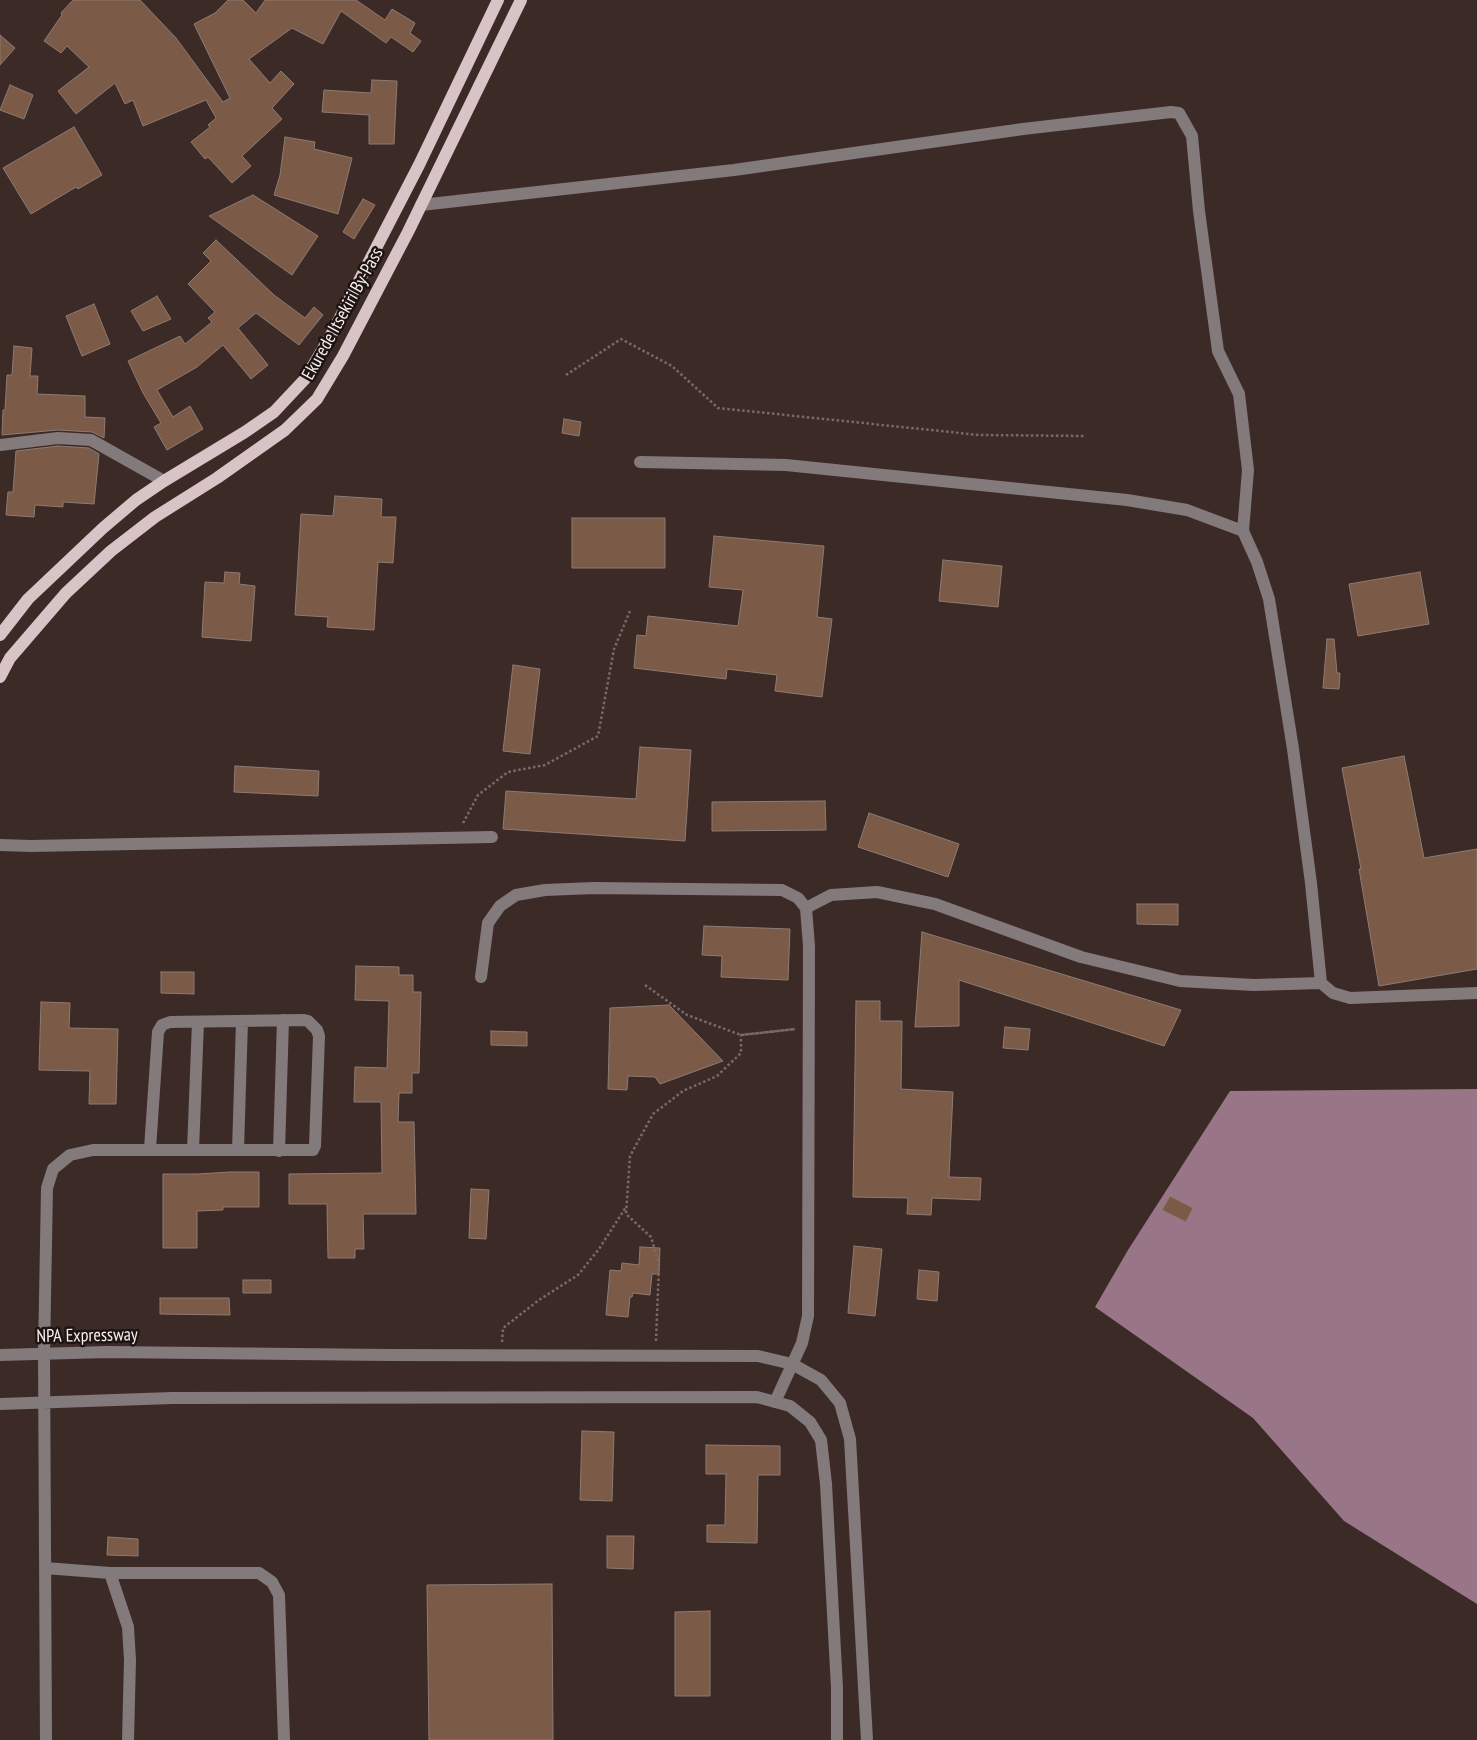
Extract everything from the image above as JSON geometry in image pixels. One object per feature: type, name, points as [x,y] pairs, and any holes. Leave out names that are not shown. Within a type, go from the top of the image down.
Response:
[{"type":"main road","name":"Ekurede Itsekiri By-Pass","points":[[0,635],[28,599],[103,528],[136,500],[274,412],[305,380],[330,338],[414,173],[498,0]]},
{"type":"main road","name":"Ekurede Itsekiri By-Pass","points":[[0,677],[10,658],[66,593],[111,551],[155,517],[224,473],[286,430],[317,399],[343,356],[421,205],[521,0]]},
{"type":"street","points":[[421,205],[734,170],[1033,128],[1171,112],[1180,113],[1192,136],[1199,211],[1218,352],[1239,394],[1248,470],[1243,531],[1257,562],[1269,600],[1293,749],[1311,883],[1321,983],[1332,993],[1350,998],[1477,994]]},
{"type":"street","points":[[0,445],[58,438],[92,440],[164,481]]},
{"type":"street","points":[[640,462],[786,465],[1127,500],[1187,510],[1243,531]]},
{"type":"street","points":[[0,845],[31,846],[492,837]]},
{"type":"street","points":[[481,978],[488,923],[500,906],[516,894],[545,890],[594,888],[782,890],[798,898],[806,908],[809,946],[808,1316],[802,1343],[775,1402]]},
{"type":"street","points":[[806,908],[831,895],[877,892],[936,904],[1081,956],[1180,981],[1254,985],[1321,983]]},
{"type":"street","points":[[280,1151],[283,1020]]},
{"type":"street","points":[[46,1740],[44,1354],[47,1188],[53,1169],[70,1155],[93,1150],[150,1149],[310,1152],[315,1146],[319,1036],[317,1030],[308,1021],[304,1020],[170,1022],[160,1028],[158,1032],[150,1149]]},
{"type":"street","points":[[238,1150],[242,1021]]},
{"type":"street","points":[[193,1150],[198,1022]]},
{"type":"street","name":"NPA Expressway","points":[[0,1355],[107,1352],[758,1356],[792,1364],[821,1380],[840,1403],[850,1439],[867,1740]]},
{"type":"street","points":[[0,1404],[172,1398],[757,1398],[790,1406],[810,1422],[821,1440],[826,1484],[838,1740]]},
{"type":"street","points":[[45,1568],[110,1573],[259,1574],[272,1582],[279,1594],[284,1740]]},
{"type":"street","points":[[110,1573],[128,1627],[130,1660],[128,1740]]},
{"type":"path","points":[[566,375],[621,339],[672,366],[718,408],[979,435],[1085,436]]},
{"type":"path","points":[[456,838],[478,795],[508,772],[544,765],[598,736],[614,649],[630,611]]},
{"type":"path","points":[[645,985],[687,1015],[741,1035],[780,1029],[808,1028]]},
{"type":"path","points":[[655,1355],[658,1265],[651,1237],[626,1214],[630,1156],[653,1114],[683,1091],[717,1076],[741,1053],[741,1035]]},
{"type":"path","points":[[501,1355],[503,1328],[539,1300],[578,1275],[627,1206]]},
{"type":"shaded area","points":[[1477,1089],[1477,1604],[1344,1521],[1253,1418],[1095,1307],[1128,1250],[1230,1091]]},
{"type":"building","points":[[73,0],[140,0],[176,38],[223,102],[230,98],[194,24],[215,13],[228,0],[243,0],[256,13],[265,0],[356,0],[385,20],[392,9],[415,23],[410,33],[421,41],[413,52],[391,37],[386,43],[341,11],[323,44],[292,28],[249,59],[270,83],[281,71],[294,84],[272,108],[282,119],[242,156],[251,166],[232,183],[208,157],[205,159],[191,142],[210,127],[208,125],[216,118],[206,100],[143,126],[133,100],[125,104],[115,83],[76,114],[58,91],[89,67],[67,46],[61,53],[44,41],[62,15],[61,13]]},
{"type":"building","points":[[0,35],[15,48],[0,65]]},
{"type":"building","points":[[372,80],[397,81],[394,144],[369,144],[369,115],[322,112],[324,90],[371,93]]},
{"type":"building","points":[[10,85],[33,95],[24,119],[0,110]]},
{"type":"building","points":[[74,127],[102,175],[78,189],[76,187],[31,214],[3,168]]},
{"type":"building","points":[[285,137],[315,142],[314,149],[352,158],[338,214],[274,195],[280,175]]},
{"type":"building","points":[[253,195],[318,236],[292,275],[209,216]]},
{"type":"building","points":[[363,199],[375,205],[354,239],[343,232]]},
{"type":"building","points":[[216,240],[274,295],[305,318],[314,307],[323,315],[299,345],[256,313],[238,328],[268,365],[251,379],[223,345],[197,367],[157,390],[173,417],[190,406],[203,429],[167,450],[154,427],[161,423],[143,393],[128,361],[180,336],[185,344],[212,322],[208,318],[215,312],[188,284],[211,261],[203,253]]},
{"type":"building","points":[[157,296],[171,319],[143,331],[131,311]]},
{"type":"building","points":[[94,304],[110,344],[82,356],[66,316]]},
{"type":"building","points":[[14,346],[32,348],[30,376],[38,376],[37,394],[85,396],[85,417],[105,418],[104,438],[92,432],[58,430],[2,435],[7,375],[12,375]]},
{"type":"building","points":[[564,419],[581,422],[579,436],[562,433]]},
{"type":"building","points":[[58,446],[89,448],[99,454],[94,504],[63,502],[63,507],[35,505],[34,517],[6,515],[8,492],[13,492],[16,451]]},
{"type":"building","points":[[335,496],[382,499],[381,517],[396,517],[393,563],[378,562],[374,630],[327,627],[328,617],[295,615],[301,514],[333,516]]},
{"type":"building","points":[[572,518],[665,518],[665,568],[572,568]]},
{"type":"building","points":[[714,536],[824,546],[817,617],[832,619],[822,697],[775,691],[777,675],[727,669],[726,679],[634,668],[637,635],[646,636],[648,616],[738,626],[743,590],[709,587]]},
{"type":"building","points":[[943,560],[1002,566],[998,607],[939,601]]},
{"type":"building","points":[[225,572],[240,573],[239,584],[255,586],[251,641],[202,637],[205,582],[224,583]]},
{"type":"building","points":[[1420,572],[1429,624],[1358,636],[1349,584]]},
{"type":"building","points":[[1327,639],[1334,639],[1337,673],[1340,673],[1339,689],[1323,688]]},
{"type":"building","points":[[513,665],[540,669],[530,754],[503,751]]},
{"type":"building","points":[[640,747],[691,750],[685,841],[503,829],[506,791],[636,799]]},
{"type":"building","points":[[1404,756],[1424,858],[1477,849],[1477,969],[1379,986],[1359,869],[1361,869],[1342,768]]},
{"type":"building","points":[[235,766],[319,771],[318,796],[234,792]]},
{"type":"building","points":[[825,801],[826,830],[712,831],[712,802]]},
{"type":"building","points":[[869,813],[959,844],[948,877],[858,847]]},
{"type":"building","points":[[1137,904],[1178,904],[1178,925],[1137,924]]},
{"type":"building","points":[[704,926],[790,929],[788,980],[721,977],[722,956],[702,955]]},
{"type":"building","points":[[922,932],[1181,1010],[1164,1046],[959,980],[959,1026],[915,1027]]},
{"type":"building","points":[[356,966],[399,967],[399,975],[413,975],[413,992],[421,992],[419,1073],[412,1073],[412,1093],[399,1093],[398,1122],[414,1122],[416,1214],[363,1214],[364,1249],[355,1249],[355,1258],[328,1258],[327,1204],[289,1204],[289,1174],[382,1173],[381,1102],[354,1102],[355,1067],[387,1068],[389,1001],[355,1000]]},
{"type":"building","points":[[161,972],[194,972],[194,994],[161,993]]},
{"type":"building","points":[[856,1001],[880,1001],[880,1021],[902,1021],[901,1089],[953,1092],[949,1177],[981,1178],[980,1200],[932,1198],[931,1215],[907,1214],[908,1198],[853,1197]]},
{"type":"building","points":[[41,1002],[70,1003],[69,1028],[118,1029],[116,1104],[89,1104],[90,1071],[39,1070]]},
{"type":"building","points":[[669,1005],[723,1061],[660,1084],[655,1077],[628,1076],[627,1090],[608,1089],[610,1008]]},
{"type":"building","points":[[1005,1027],[1030,1029],[1028,1050],[1003,1048]]},
{"type":"building","points":[[491,1031],[527,1032],[527,1046],[491,1045]]},
{"type":"building","points":[[259,1172],[259,1207],[223,1207],[223,1210],[197,1211],[197,1248],[163,1248],[163,1174]]},
{"type":"building","points":[[471,1189],[489,1190],[486,1239],[469,1238]]},
{"type":"building","points":[[1170,1196],[1193,1208],[1186,1222],[1162,1210]]},
{"type":"building","points":[[854,1246],[882,1249],[875,1316],[848,1313]]},
{"type":"building","points":[[640,1247],[660,1248],[659,1274],[652,1274],[650,1295],[633,1293],[632,1297],[630,1297],[628,1317],[606,1315],[610,1270],[621,1271],[622,1263],[639,1265]]},
{"type":"building","points":[[919,1270],[939,1272],[937,1301],[917,1299]]},
{"type":"building","points":[[243,1280],[271,1280],[271,1293],[243,1293]]},
{"type":"building","points":[[160,1298],[229,1298],[230,1315],[160,1314]]},
{"type":"building","points":[[582,1431],[614,1432],[612,1501],[580,1500]]},
{"type":"building","points":[[706,1445],[780,1446],[780,1475],[758,1475],[757,1543],[707,1542],[707,1525],[725,1525],[726,1474],[706,1474]]},
{"type":"building","points":[[607,1536],[634,1536],[633,1569],[607,1568]]},
{"type":"building","points":[[108,1537],[138,1539],[138,1556],[107,1555]]},
{"type":"building","points":[[552,1584],[553,1740],[429,1740],[427,1585]]},
{"type":"building","points":[[710,1611],[710,1696],[675,1696],[675,1612]]}]
